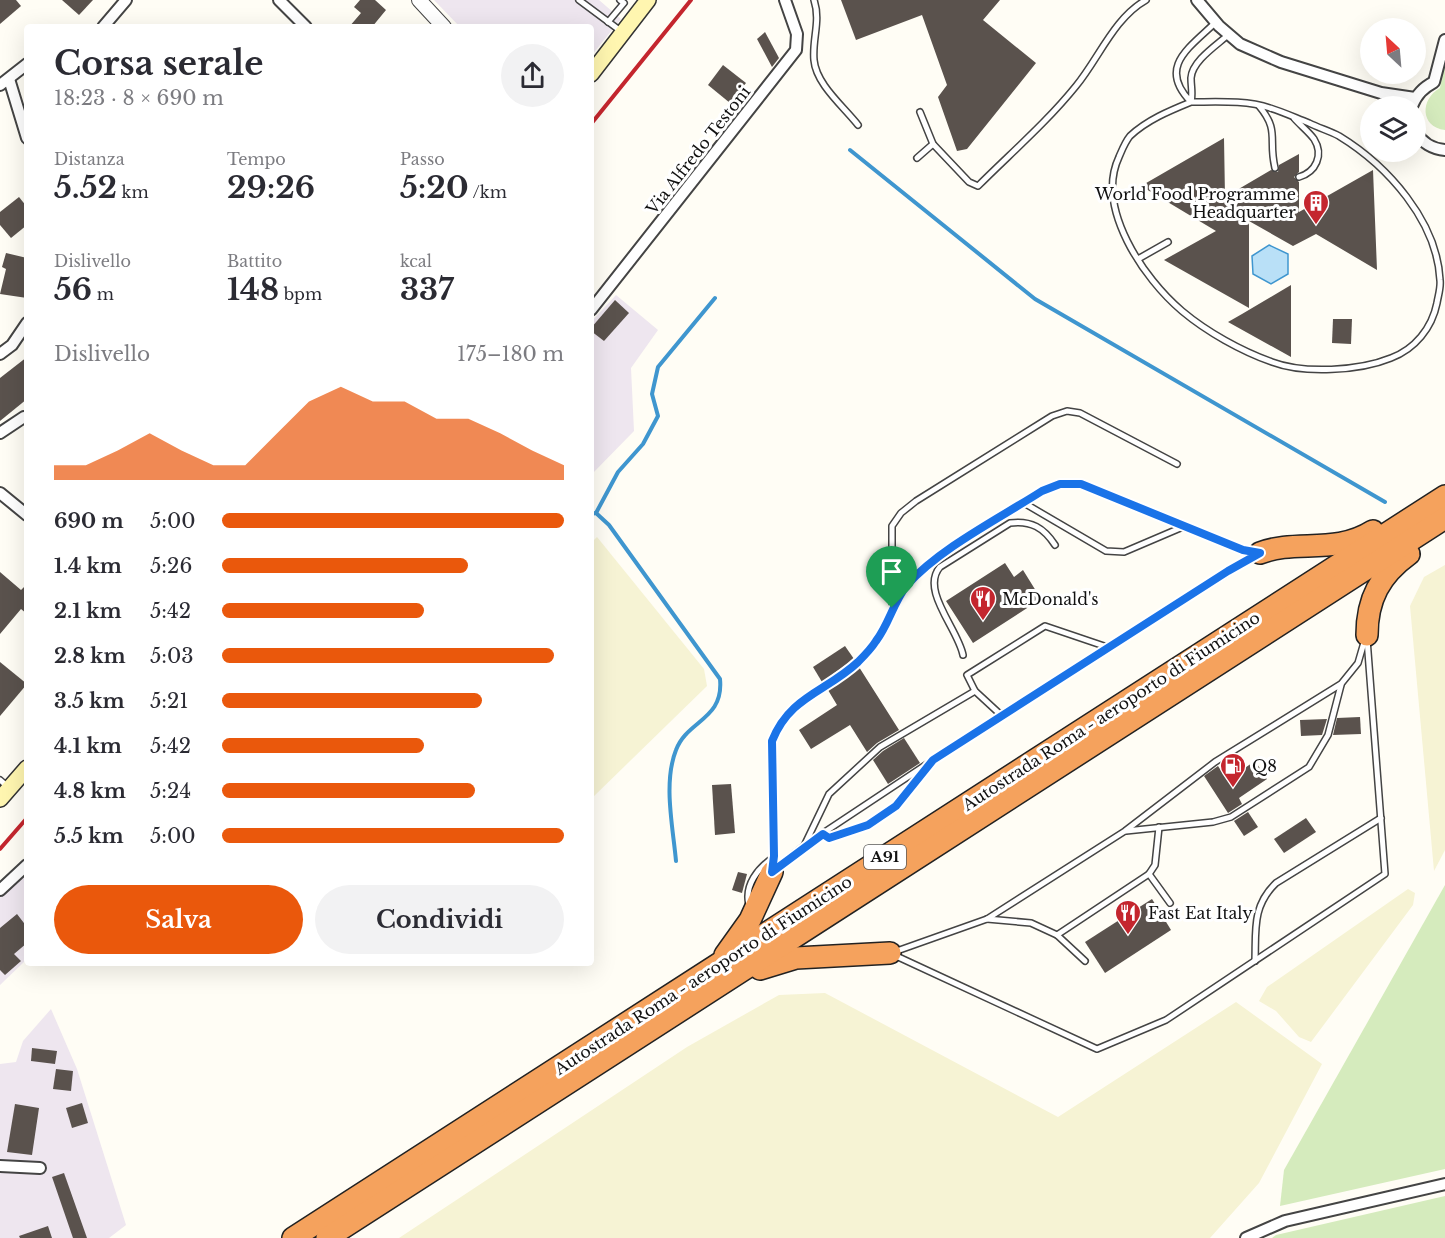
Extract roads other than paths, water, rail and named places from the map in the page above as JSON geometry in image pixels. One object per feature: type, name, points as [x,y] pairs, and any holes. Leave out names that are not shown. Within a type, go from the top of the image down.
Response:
[{"type":"highway","points":[[1260,553],[1281,548],[1319,547],[1341,543],[1443,505]]},
{"type":"highway","name":"Autostrada Roma - aeroporto di Fiumicino","points":[[293,1238],[717,965],[1443,505]]},
{"type":"highway","name":"Autostrada Roma - aeroporto di Fiumicino","points":[[327,1238],[716,988],[1443,505]]},
{"type":"highway","points":[[1367,635],[1371,600],[1382,578],[1396,564],[1445,526]]},
{"type":"highway","points":[[717,965],[752,915],[773,864]]},
{"type":"highway","points":[[716,988],[785,960],[890,953]]},
{"type":"main road","points":[[594,70],[648,0]]},
{"type":"main road","points":[[3,789],[24,771]]},
{"type":"street","points":[[106,24],[126,0]]},
{"type":"street","points":[[279,0],[303,24]]},
{"type":"street","points":[[419,0],[441,24]]},
{"type":"street","name":"Via Alfredo Testoni","points":[[594,306],[796,50],[797,34],[785,0]]},
{"type":"street","points":[[1197,0],[1240,44],[1281,62],[1392,96]]},
{"type":"street","points":[[1418,96],[1423,88],[1434,82],[1445,40]]},
{"type":"street","points":[[24,66],[4,82],[24,131]]},
{"type":"street","points":[[1426,143],[1433,148],[1445,150]]},
{"type":"street","points":[[0,354],[12,345],[24,327]]},
{"type":"street","points":[[0,433],[24,417]]},
{"type":"street","points":[[0,493],[24,513]]},
{"type":"street","points":[[0,890],[24,868]]},
{"type":"street","points":[[0,1166],[40,1168]]},
{"type":"street","points":[[1246,1238],[1285,1221],[1445,1184]]},
{"type":"lane","points":[[579,0],[623,33]]},
{"type":"lane","points":[[609,22],[624,3],[620,0]]},
{"type":"lane","points":[[814,0],[817,10],[813,58],[816,70],[858,124]]},
{"type":"lane","points":[[920,112],[933,144],[969,182],[978,186],[1057,108],[1090,68],[1127,12],[1146,0]]},
{"type":"lane","points":[[1191,102],[1179,90],[1175,71],[1181,56],[1216,22]]},
{"type":"lane","points":[[1191,102],[1193,92],[1191,77],[1198,64],[1229,34]]},
{"type":"lane","points":[[1191,102],[1268,107],[1338,136],[1367,156],[1390,177],[1418,216],[1435,250],[1440,282],[1434,319],[1417,343],[1393,358],[1365,367],[1310,369],[1273,363],[1242,349],[1183,312],[1159,288],[1138,259],[1116,215],[1112,188],[1115,165],[1128,138],[1155,117],[1191,102]]},
{"type":"lane","points":[[1259,106],[1269,118],[1274,129],[1271,151],[1275,168]]},
{"type":"lane","points":[[1293,117],[1313,137],[1319,156],[1315,166],[1307,175],[1299,177]]},
{"type":"lane","points":[[917,158],[933,144]]},
{"type":"lane","points":[[1138,259],[1168,242]]},
{"type":"lane","points":[[892,608],[892,526],[896,518],[916,501],[1052,416],[1067,411],[1080,413],[1178,464]]},
{"type":"lane","points":[[1060,484],[1081,484],[1243,550],[1260,553],[1001,715],[823,834],[773,864],[771,750],[778,724],[792,708],[856,663],[877,641],[892,608],[907,585],[933,560],[1042,491],[1060,484]]},
{"type":"lane","points":[[1024,503],[1106,551],[1119,553],[1185,526]]},
{"type":"lane","points":[[963,655],[961,642],[933,587],[935,572],[1010,523],[1020,521],[1038,526],[1055,545]]},
{"type":"lane","points":[[1001,715],[975,691],[967,675],[1045,626],[1110,648]]},
{"type":"lane","points":[[890,953],[987,919],[1125,831],[1215,762],[1341,684],[1358,663],[1367,635]]},
{"type":"lane","points":[[890,953],[1097,1049],[1166,1020],[1255,961],[1385,874],[1367,635]]},
{"type":"lane","points":[[1125,831],[1213,822],[1231,817],[1309,767],[1328,735],[1341,684]]},
{"type":"lane","points":[[804,846],[829,794],[880,747],[975,691]]},
{"type":"lane","points":[[823,834],[829,838],[868,825],[896,806],[933,760]]},
{"type":"lane","points":[[1255,961],[1258,908],[1264,894],[1276,883],[1381,818]]},
{"type":"lane","points":[[1057,935],[1149,874],[1155,865],[1159,827]]},
{"type":"lane","points":[[1149,874],[1170,903]]},
{"type":"lane","points":[[987,919],[1031,923],[1057,935],[1084,961]]},
{"type":"water","points":[[1269,245],[1288,254],[1288,274],[1271,284],[1253,274],[1252,256]]},
{"type":"waterway","points":[[850,150],[1035,299],[1385,502]]},
{"type":"waterway","points":[[596,513],[618,472],[643,444],[658,416],[652,394],[658,367],[715,298]]},
{"type":"waterway","points":[[594,513],[609,525],[720,679],[720,693],[711,712],[681,740],[672,763],[669,791],[676,861]]},
{"type":"railway","points":[[594,120],[691,0]]},
{"type":"railway","points":[[0,849],[24,821]]},
{"type":"place","name":"World Food Programme Headquarter","points":[[1316,226]]},
{"type":"place","name":"McDonald's","points":[[983,622]]},
{"type":"place","name":"Q8","points":[[1233,789]]},
{"type":"place","name":"Fast Eat Italy","points":[[1128,936]]}]
